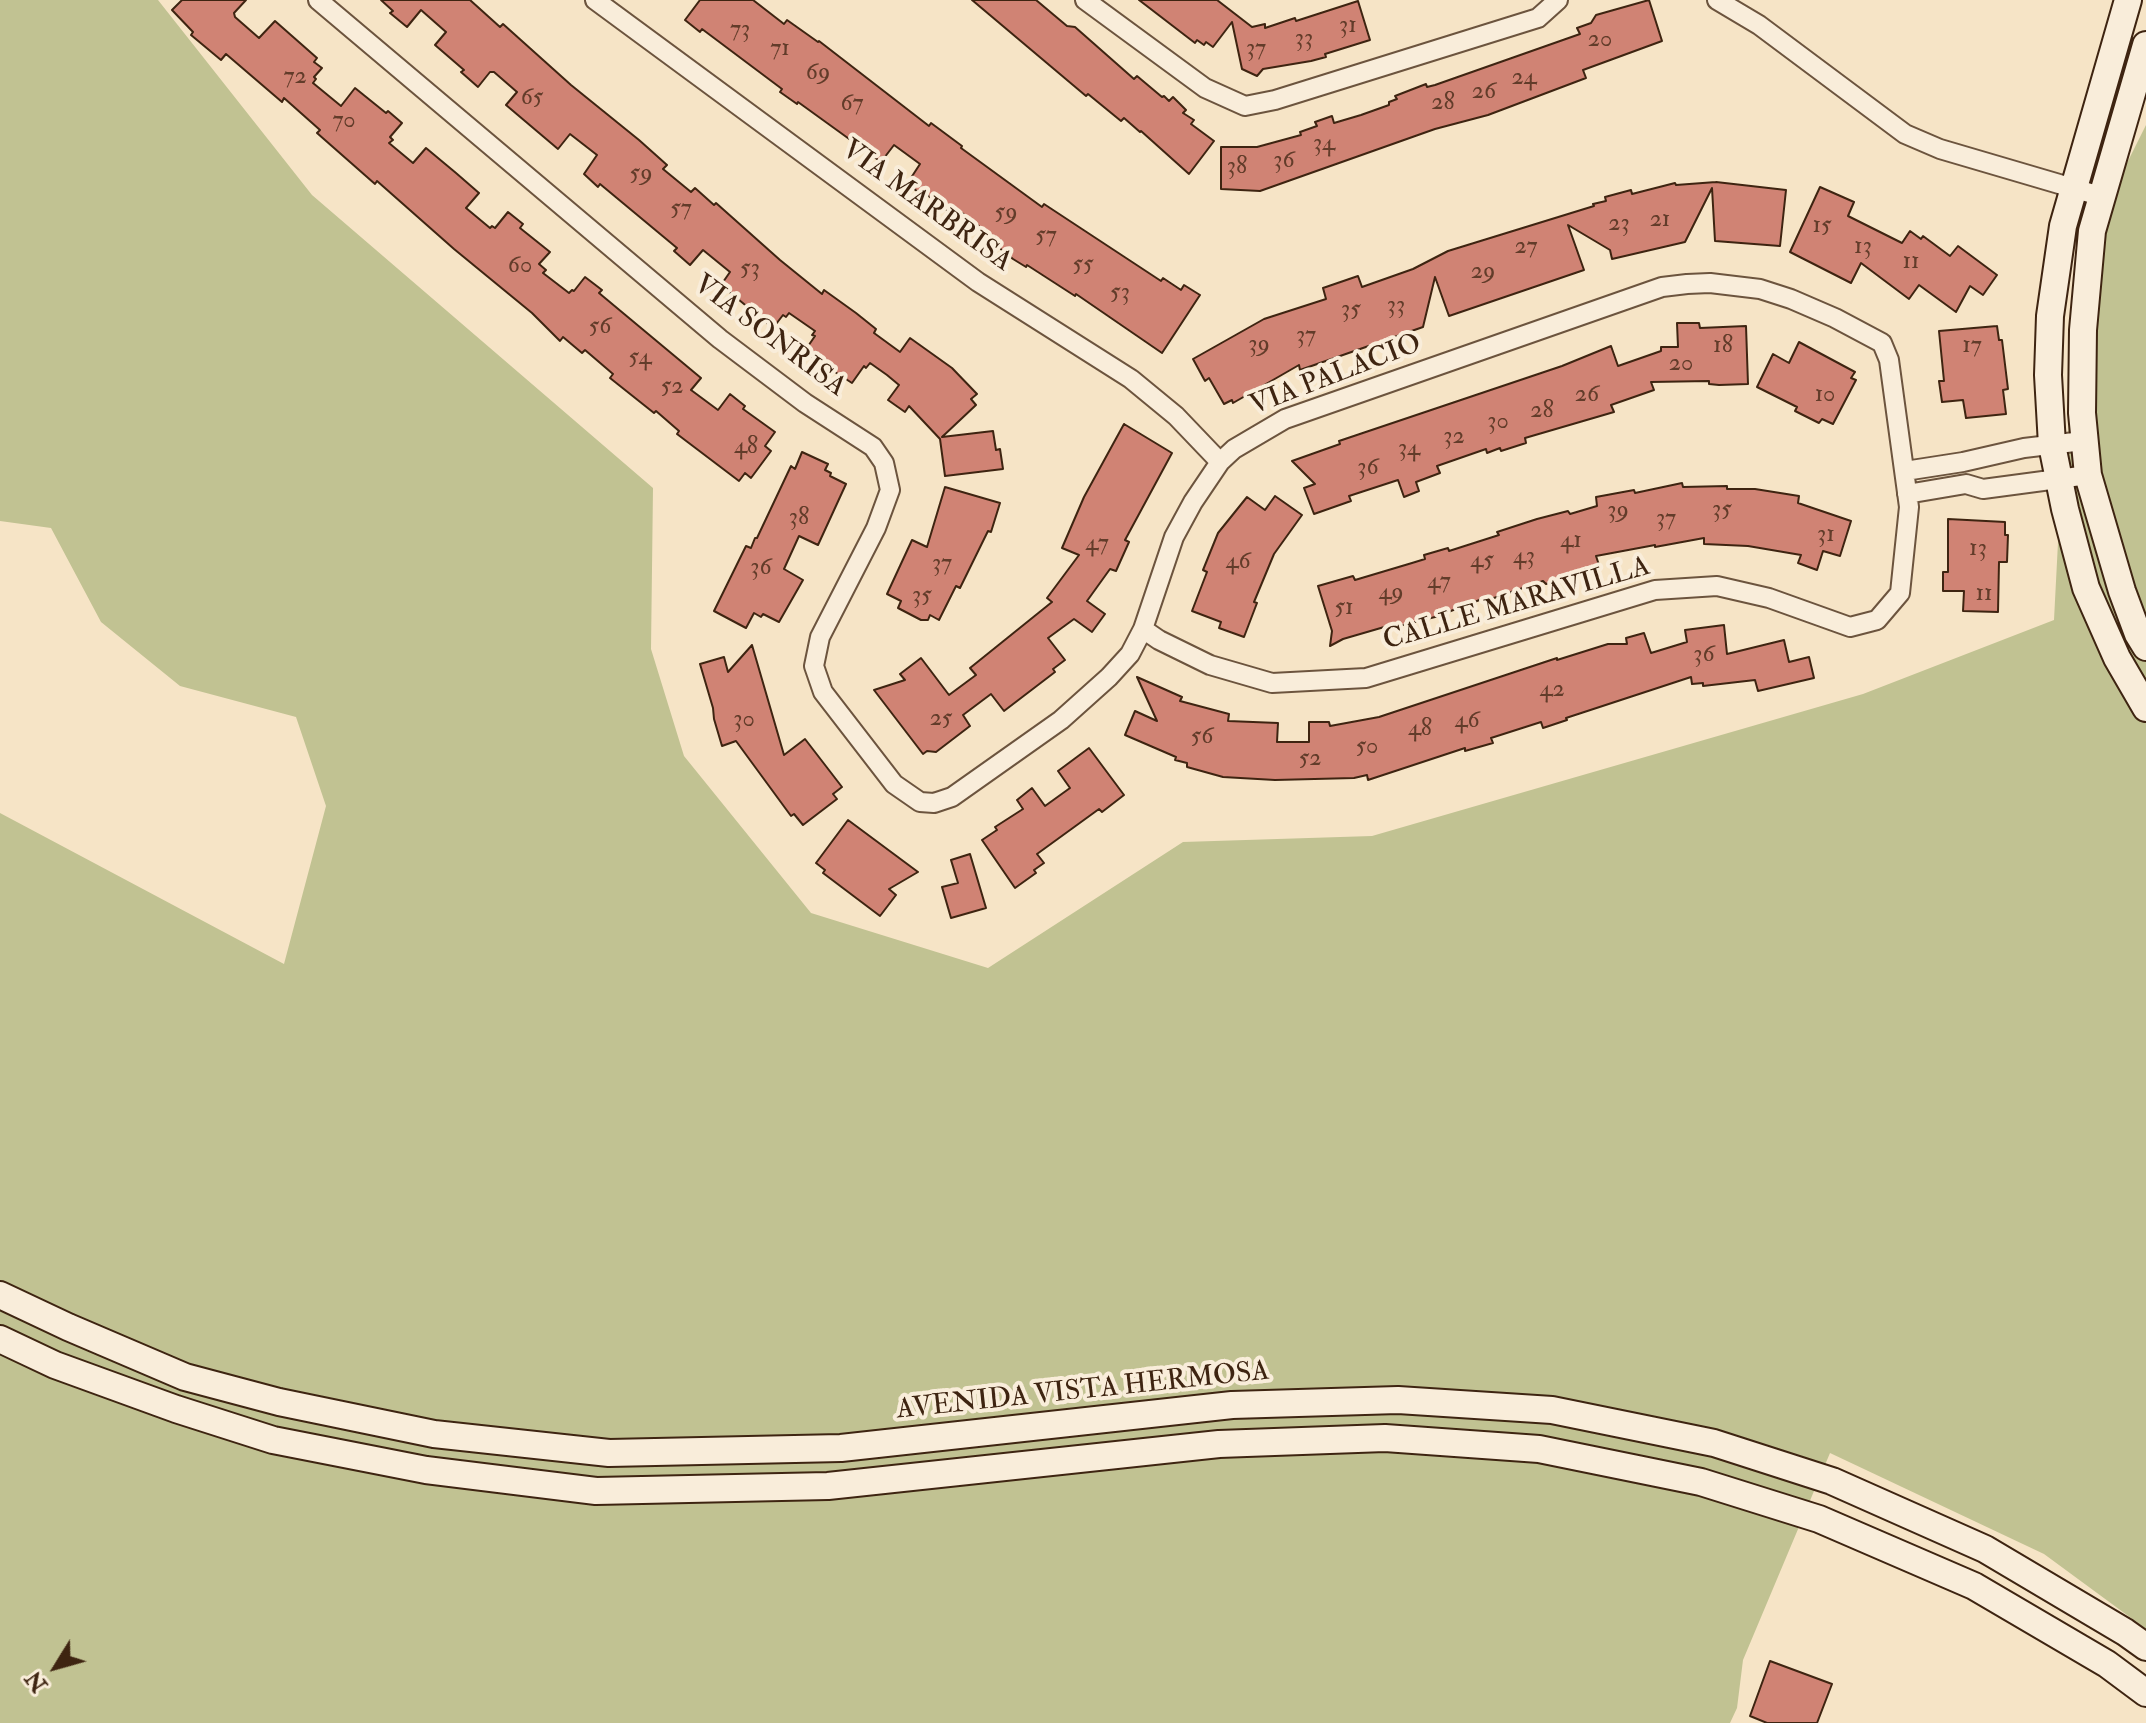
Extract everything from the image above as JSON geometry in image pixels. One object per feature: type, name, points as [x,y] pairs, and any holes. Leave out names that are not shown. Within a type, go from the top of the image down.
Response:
[{"type":"main road","points":[[2128,0],[2063,226],[2050,316],[2048,375],[2052,445],[2058,479],[2086,588],[2117,658],[2146,708]]},
{"type":"main road","points":[[2146,45],[2092,231],[2083,330],[2083,441],[2088,475],[2122,591],[2146,647]]},
{"type":"main road","name":"AVENIDA VISTA HERMOSA","points":[[0,1295],[185,1377],[279,1402],[434,1434],[609,1453],[841,1448],[1232,1405],[1398,1400],[1552,1410],[1714,1443],[1832,1481],[1985,1549],[2146,1647]]},
{"type":"main road","points":[[0,1339],[68,1370],[273,1440],[426,1470],[596,1491],[828,1486],[1219,1444],[1385,1438],[1539,1449],[1701,1482],[1819,1519],[1974,1586],[2107,1664],[2146,1693]]},
{"type":"street","name":"VIA SONRISA","points":[[318,0],[720,339],[805,403],[873,447],[884,463],[890,490],[876,528],[820,637],[814,666],[823,692],[894,784],[920,802]]},
{"type":"street","name":"VIA MARBRISA","points":[[595,0],[978,282],[1131,379],[1176,416],[1220,462]]},
{"type":"street","points":[[1085,0],[1205,88],[1245,106],[1275,100],[1538,18],[1558,0]]},
{"type":"street","points":[[1717,0],[1759,25],[1905,134],[1940,149],[2100,196]]},
{"type":"street","name":"VIA PALACIO","points":[[920,802],[934,803],[952,797],[1061,720],[1130,654],[1143,629],[1174,537],[1220,462],[1234,449],[1285,419],[1662,287],[1710,283],[1760,289],[1835,318],[1882,343],[1889,360],[1905,471]]},
{"type":"street","points":[[2083,441],[2024,448],[1905,471],[1907,494],[1966,484],[1983,489],[2088,475]]},
{"type":"street","points":[[1963,462],[1966,484]]},
{"type":"street","name":"CALLE MARAVILLA","points":[[1143,629],[1210,665],[1272,683],[1366,678],[1655,590],[1717,586],[1769,598],[1850,627],[1877,620],[1900,593],[1909,507],[1907,494]]},
{"type":"green space","points":[[0,0],[158,0],[312,195],[653,488],[651,649],[684,756],[811,913],[988,968],[1183,842],[1372,836],[1863,694],[2054,620],[2061,484],[2095,227],[2146,125],[2146,1629],[2044,1554],[1830,1453],[1743,1660],[1737,1708],[1730,1723],[0,1723],[0,813],[284,964],[326,806],[296,717],[180,686],[101,622],[51,528],[0,521]]},
{"type":"building","points":[[182,0],[246,0],[234,13],[235,17],[259,38],[275,21],[317,58],[314,62],[322,68],[313,83],[341,106],[355,88],[386,113],[388,111],[402,123],[390,137],[393,140],[389,143],[413,163],[426,148],[456,173],[479,193],[466,208],[490,228],[495,228],[508,212],[523,224],[520,228],[550,252],[539,264],[546,270],[543,273],[569,293],[585,277],[602,290],[599,293],[701,378],[691,390],[718,410],[730,394],[745,406],[743,409],[775,432],[765,446],[771,451],[751,478],[745,473],[739,481],[677,434],[679,431],[656,411],[654,413],[610,378],[613,374],[585,350],[582,353],[563,337],[560,341],[532,313],[377,181],[375,184],[317,133],[320,130],[284,98],[282,102],[226,54],[221,60],[191,35],[193,32],[172,10]]},
{"type":"building","points":[[381,0],[470,0],[500,27],[503,24],[667,165],[663,169],[691,192],[695,188],[714,205],[716,203],[822,294],[824,290],[856,313],[876,329],[874,333],[900,352],[910,338],[952,368],[977,394],[971,399],[976,405],[942,437],[993,431],[1003,469],[945,476],[940,439],[909,406],[905,412],[888,400],[899,385],[870,363],[866,368],[864,366],[852,383],[804,352],[815,331],[789,313],[786,317],[783,315],[773,328],[721,285],[730,272],[703,250],[690,265],[674,251],[677,248],[584,174],[597,155],[570,134],[558,149],[506,105],[517,92],[494,72],[490,72],[478,87],[461,72],[464,70],[435,45],[446,32],[421,10],[407,27],[390,13],[393,11]]},
{"type":"building","points":[[700,0],[753,0],[784,24],[787,20],[1042,207],[1044,204],[1161,281],[1163,278],[1181,290],[1184,285],[1200,295],[1162,353],[1076,294],[1013,259],[953,206],[949,212],[907,184],[920,164],[894,145],[881,162],[780,92],[782,89],[702,29],[700,32],[685,20]]},
{"type":"building","points":[[972,0],[1036,0],[1067,26],[1075,27],[1134,79],[1137,76],[1169,101],[1173,97],[1186,110],[1183,113],[1194,120],[1191,124],[1214,141],[1189,174],[1124,118],[1121,121],[1088,94],[1086,96]]},
{"type":"building","points":[[1139,0],[1217,0],[1252,27],[1265,24],[1265,28],[1358,1],[1370,40],[1325,54],[1326,57],[1263,69],[1257,76],[1242,69],[1232,22],[1213,47],[1197,40],[1195,43]]},
{"type":"building","points":[[1649,0],[1662,41],[1583,70],[1586,78],[1488,115],[1435,129],[1260,191],[1221,189],[1221,147],[1257,147],[1301,135],[1300,132],[1317,126],[1315,122],[1332,116],[1334,123],[1361,115],[1389,105],[1397,99],[1395,96],[1426,84],[1427,87],[1435,85],[1580,34],[1577,28],[1591,23],[1596,15]]},
{"type":"building","points":[[1716,182],[1786,190],[1780,246],[1715,241],[1712,188],[1685,242],[1612,259],[1610,250],[1568,225],[1584,270],[1449,316],[1435,277],[1423,327],[1300,370],[1299,365],[1233,403],[1232,400],[1224,404],[1209,378],[1205,381],[1193,359],[1264,319],[1326,299],[1323,288],[1358,276],[1362,287],[1413,269],[1448,251],[1594,206],[1606,201],[1605,197],[1631,190],[1632,194],[1675,183]]},
{"type":"building","points":[[1820,187],[1854,202],[1848,216],[1902,243],[1910,231],[1921,239],[1923,236],[1950,256],[1958,246],[1997,275],[1983,295],[1970,286],[1956,312],[1919,285],[1909,299],[1861,263],[1851,283],[1790,252]]},
{"type":"building","points":[[1677,323],[1699,323],[1700,328],[1746,326],[1748,384],[1651,382],[1654,390],[1611,405],[1614,412],[1525,438],[1526,443],[1501,451],[1500,448],[1487,453],[1486,449],[1437,466],[1440,473],[1416,482],[1419,491],[1404,497],[1398,480],[1349,496],[1351,501],[1314,514],[1304,488],[1315,484],[1292,461],[1340,444],[1339,441],[1562,366],[1611,346],[1618,366],[1661,351],[1661,347],[1678,347]]},
{"type":"building","points":[[1997,326],[1999,340],[2002,340],[2008,389],[2003,390],[2006,414],[1966,418],[1963,400],[1942,402],[1939,381],[1944,381],[1939,331]]},
{"type":"building","points":[[1799,342],[1855,372],[1851,378],[1856,380],[1833,424],[1822,419],[1819,423],[1795,411],[1797,407],[1757,387],[1773,354],[1789,363]]},
{"type":"building","points":[[1124,424],[1172,453],[1125,540],[1129,542],[1116,571],[1110,569],[1087,601],[1105,614],[1092,632],[1074,619],[1048,638],[1065,660],[1053,669],[1055,672],[1004,711],[991,694],[963,715],[970,726],[936,752],[923,754],[874,690],[905,680],[900,674],[921,658],[949,695],[976,675],[970,668],[1052,602],[1047,598],[1079,555],[1062,548],[1084,497]]},
{"type":"building","points":[[802,452],[828,464],[825,470],[831,473],[830,476],[846,484],[818,545],[799,536],[784,569],[803,580],[779,622],[754,613],[746,628],[714,611],[746,546],[751,548],[757,538],[791,466],[795,469]]},
{"type":"building","points":[[1682,483],[1683,487],[1727,486],[1727,489],[1755,489],[1799,496],[1798,503],[1851,521],[1840,556],[1823,551],[1817,570],[1798,563],[1801,555],[1748,546],[1704,544],[1704,538],[1655,545],[1596,556],[1599,565],[1558,577],[1559,580],[1546,584],[1543,581],[1491,599],[1490,596],[1435,617],[1399,626],[1398,623],[1343,639],[1330,646],[1332,631],[1318,586],[1353,576],[1355,580],[1425,559],[1424,555],[1448,548],[1449,551],[1499,535],[1497,532],[1537,519],[1597,506],[1596,497]]},
{"type":"building","points":[[945,487],[1000,503],[991,532],[988,531],[960,588],[956,586],[939,620],[930,615],[928,620],[921,620],[898,608],[901,601],[887,594],[912,540],[927,547]]},
{"type":"building","points":[[1275,496],[1302,515],[1274,554],[1254,602],[1257,603],[1244,637],[1219,628],[1221,622],[1192,611],[1207,572],[1203,570],[1218,533],[1247,497],[1265,510]]},
{"type":"building","points":[[1948,519],[2005,522],[2007,562],[1999,562],[1998,612],[1963,611],[1964,591],[1943,591],[1943,572],[1948,572]]},
{"type":"building","points":[[1724,625],[1727,654],[1784,640],[1789,662],[1809,657],[1814,678],[1758,691],[1755,680],[1703,686],[1703,683],[1692,684],[1691,677],[1543,728],[1541,722],[1491,738],[1493,743],[1465,751],[1465,748],[1368,780],[1367,775],[1275,780],[1223,777],[1187,767],[1187,763],[1175,760],[1176,757],[1125,735],[1135,711],[1157,721],[1137,677],[1182,697],[1180,701],[1229,714],[1228,721],[1278,723],[1277,742],[1309,742],[1309,722],[1329,722],[1330,726],[1379,717],[1557,658],[1608,644],[1627,644],[1626,638],[1644,633],[1651,653],[1687,642],[1685,630]]},
{"type":"building","points":[[752,645],[784,755],[805,739],[842,787],[833,794],[837,799],[803,825],[794,814],[791,816],[736,741],[722,746],[714,719],[700,664],[724,657],[728,672]]},
{"type":"building","points":[[1089,748],[1124,795],[1102,812],[1099,809],[1037,854],[1044,863],[1015,888],[982,840],[997,830],[995,827],[1023,809],[1017,800],[1032,788],[1045,806],[1070,788],[1058,771]]},
{"type":"building","points":[[848,820],[918,872],[889,889],[896,895],[880,916],[823,873],[825,870],[816,863]]},
{"type":"building","points":[[970,854],[986,908],[951,918],[942,887],[958,883],[951,860]]},
{"type":"building","points":[[1770,1661],[1832,1684],[1817,1723],[1767,1723],[1750,1716]]}]
